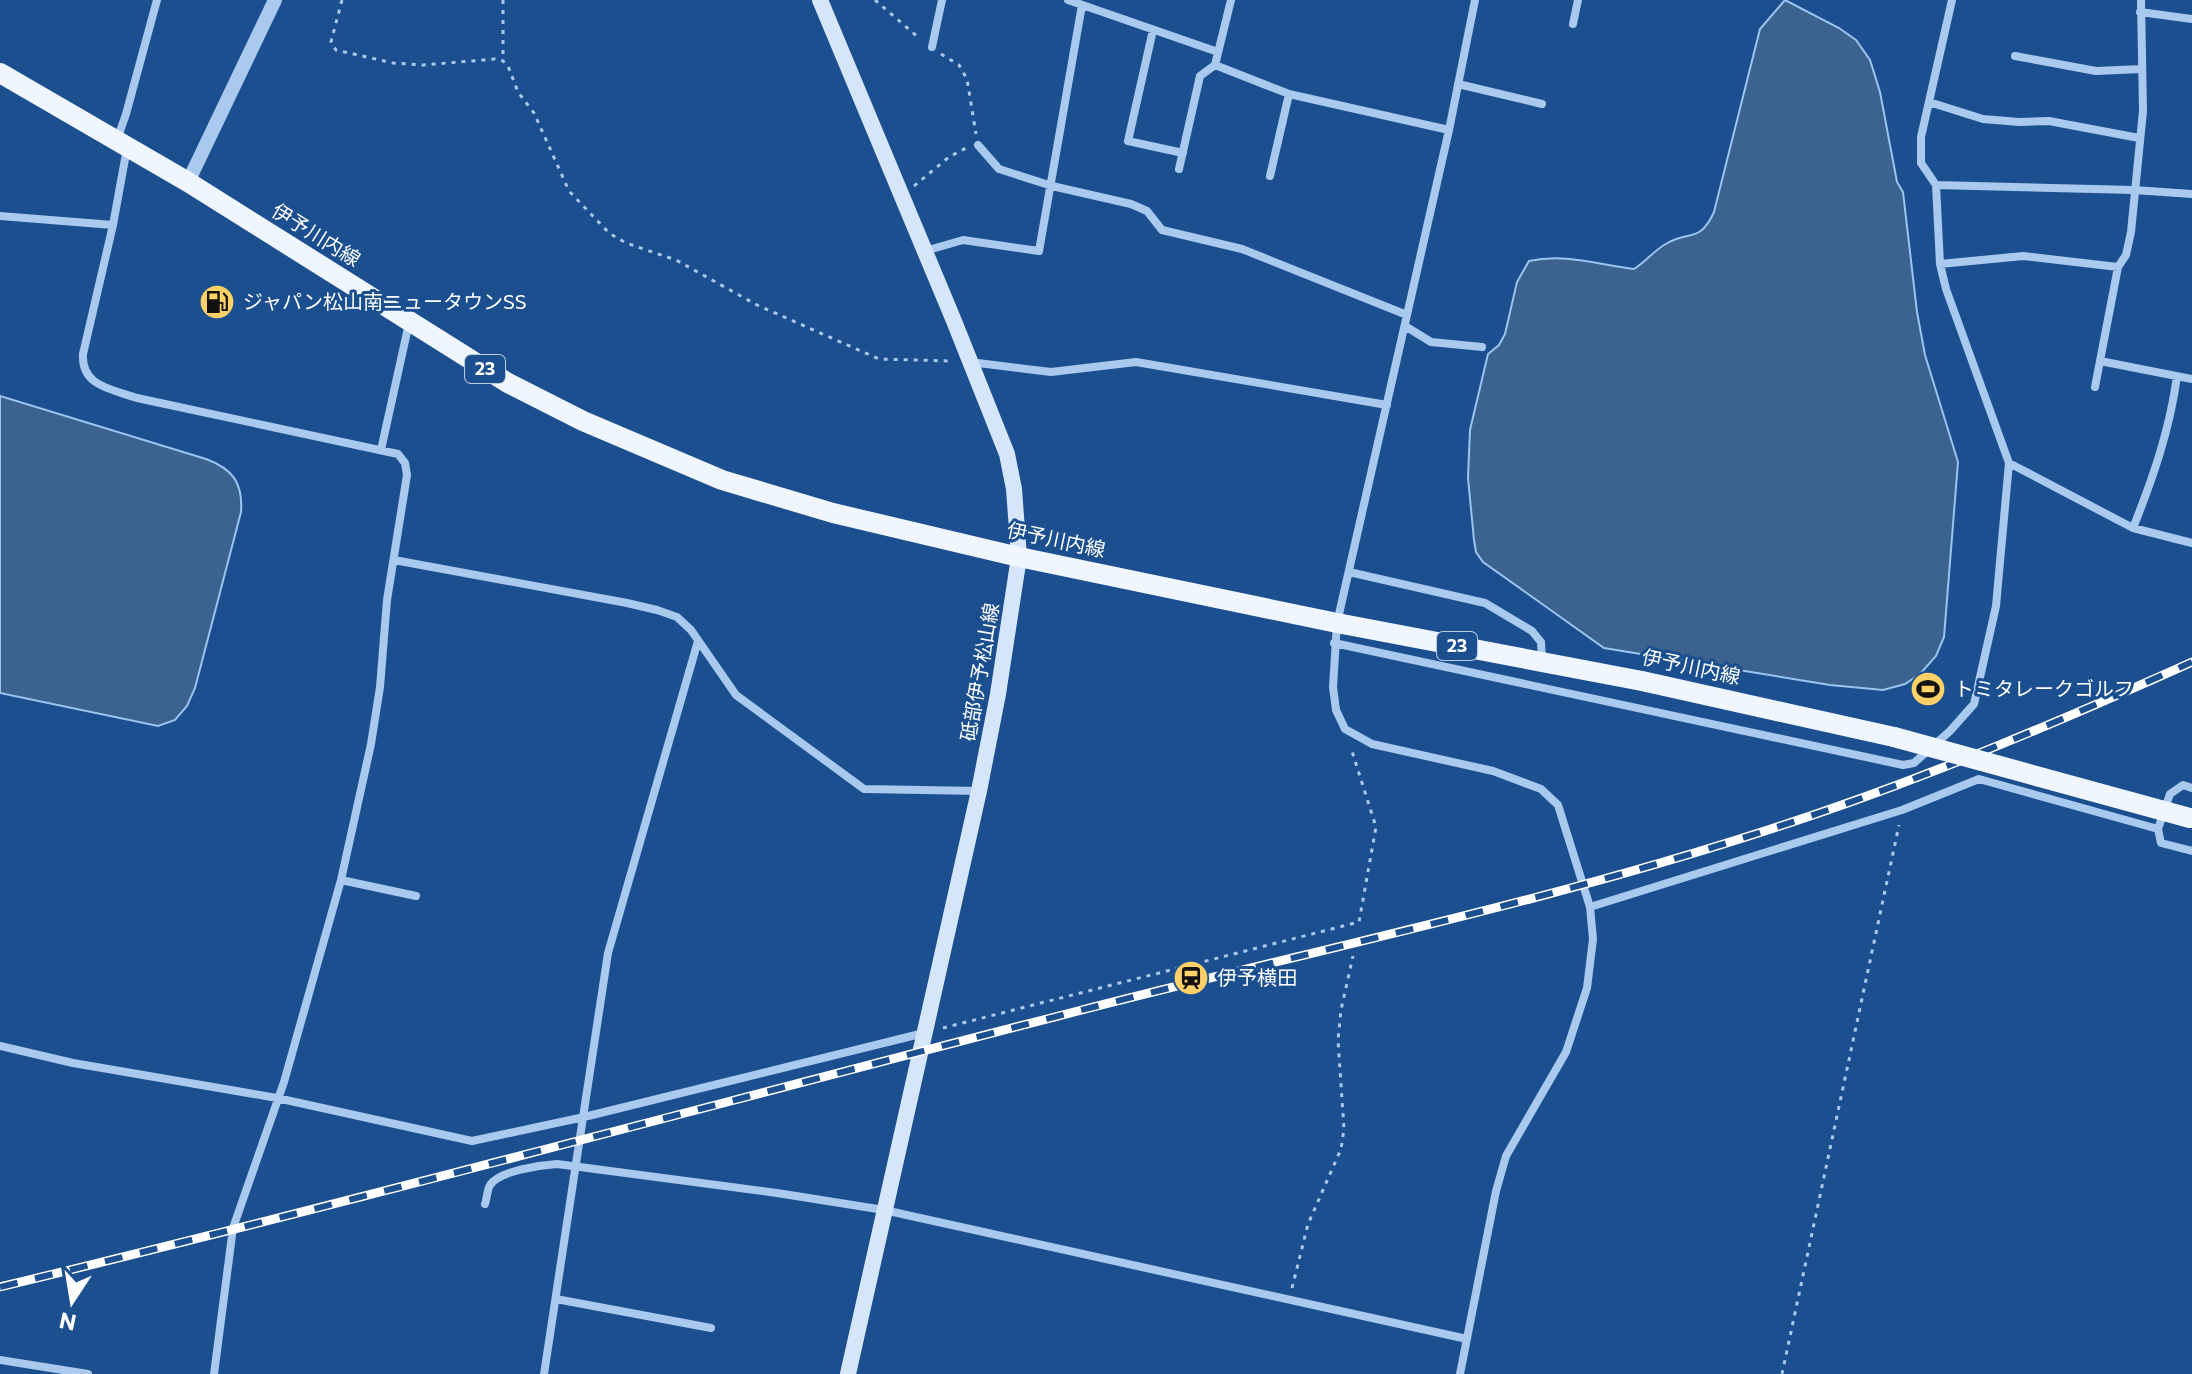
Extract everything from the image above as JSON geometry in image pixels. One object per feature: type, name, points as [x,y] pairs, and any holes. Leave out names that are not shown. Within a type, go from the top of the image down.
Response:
[{"type":"main road","name":"砥部伊予松山線","points":[[820,0],[1007,454],[1014,489],[1019,557],[979,791],[848,1374]]},
{"type":"main road","name":"伊予川内線","points":[[0,73],[188,182],[508,383],[583,421],[722,480],[860,521],[1336,633],[1543,662],[1761,706],[1894,737],[2191,818]]},
{"type":"street","points":[[157,0],[126,114],[113,225],[83,354],[82,365],[86,376],[96,385],[137,398],[398,454],[405,463],[407,475],[371,744],[341,880],[277,1098],[233,1228],[214,1374]]},
{"type":"street","points":[[188,182],[275,0]]},
{"type":"street","points":[[932,47],[942,0]]},
{"type":"street","points":[[1068,0],[1218,52]]},
{"type":"street","points":[[1179,169],[1200,76],[1215,65],[1231,0]]},
{"type":"street","points":[[1460,1374],[1496,1191],[1506,1156],[1566,1052],[1587,988],[1593,939],[1590,907],[1558,805],[1541,789],[1493,771],[1372,744],[1345,729],[1336,710],[1333,687],[1336,633],[1449,130],[1475,0]]},
{"type":"street","points":[[1573,24],[1578,0]]},
{"type":"street","points":[[1336,633],[1903,765],[1914,763],[1950,731],[1974,704],[1996,606],[2009,463],[1955,318],[1940,264],[1936,185],[1921,163],[1921,137],[1952,0]]},
{"type":"street","points":[[2095,387],[2118,267],[2126,255],[2131,232],[2143,111],[2141,0]]},
{"type":"street","points":[[925,251],[963,240],[1039,251],[1082,5]]},
{"type":"street","points":[[2140,12],[2192,19]]},
{"type":"street","points":[[1153,30],[1128,141],[1183,153]]},
{"type":"street","points":[[2015,56],[2096,71],[2142,69]]},
{"type":"street","points":[[1215,65],[1289,94],[1449,130]]},
{"type":"street","points":[[1458,84],[1542,104]]},
{"type":"street","points":[[1270,176],[1289,94]]},
{"type":"street","points":[[1929,102],[1983,119],[2049,121],[2139,138]]},
{"type":"street","points":[[978,145],[999,169],[1052,186],[1131,204],[1147,211],[1162,230],[1242,249],[1407,315]]},
{"type":"street","points":[[1936,185],[2192,194]]},
{"type":"street","points":[[0,216],[113,225]]},
{"type":"street","points":[[1940,264],[2023,256],[2118,267]]},
{"type":"street","points":[[381,450],[409,323]]},
{"type":"street","points":[[1405,326],[1431,342],[1482,347]]},
{"type":"street","points":[[2100,361],[2192,379]]},
{"type":"street","points":[[970,362],[1051,372],[1136,362],[1387,405]]},
{"type":"street","points":[[2133,528],[2157,470],[2174,402],[2177,376]]},
{"type":"street","points":[[2009,463],[2133,528],[2192,543]]},
{"type":"street","points":[[394,560],[657,610],[677,617],[736,695],[864,789],[979,791]]},
{"type":"street","points":[[1349,572],[1485,603],[1532,631],[1541,642],[1543,662]]},
{"type":"street","points":[[544,1374],[608,953],[698,641]]},
{"type":"street","points":[[1590,907],[1902,810],[1979,779],[2158,829]]},
{"type":"street","points":[[2192,788],[2183,785],[2170,794],[2158,829],[2161,843],[2192,851]]},
{"type":"street","points":[[341,880],[416,896]]},
{"type":"street","points":[[0,1046],[73,1063],[277,1098],[472,1141],[584,1117],[924,1033]]},
{"type":"street","points":[[485,1204],[490,1185],[502,1176],[541,1165],[557,1164],[777,1193],[884,1210],[1467,1339]]},
{"type":"street","points":[[556,1299],[711,1328]]},
{"type":"street","points":[[0,1360],[88,1374]]},
{"type":"path","points":[[342,0],[331,42],[336,50],[393,63],[423,65],[503,61],[518,92],[534,113],[569,191],[609,233],[626,243],[676,260],[757,305],[879,359],[970,362]]},
{"type":"path","points":[[503,0],[503,61]]},
{"type":"path","points":[[875,0],[959,65],[967,79],[978,145],[963,148],[949,157],[902,195]]},
{"type":"path","points":[[924,1033],[1359,922],[1376,827],[1345,729]]},
{"type":"path","points":[[1782,1374],[1902,810]]},
{"type":"path","points":[[1289,1300],[1308,1224],[1341,1149],[1344,1129],[1338,1040],[1353,956]]},
{"type":"water","points":[[1785,0],[1856,40],[1870,60],[1880,92],[1897,182],[1903,192],[1925,355],[1958,462],[1944,637],[1936,656],[1920,674],[1905,684],[1883,690],[1830,685],[1604,648],[1483,562],[1476,552],[1474,540],[1468,478],[1470,430],[1488,354],[1499,345],[1505,334],[1517,282],[1529,261],[1556,258],[1634,269],[1672,240],[1703,229],[1714,212],[1760,29]]},
{"type":"water","points":[[0,396],[206,459],[223,467],[238,485],[241,512],[195,688],[187,706],[175,720],[158,726],[0,693]]},
{"type":"railway","points":[[0,1287],[1604,879],[1777,827],[1935,771],[2192,662]]},
{"type":"place","name":"ジャパン松山南ニュータウンSS","points":[[217,302]]},
{"type":"place","name":"トミタレークゴルフ","points":[[1928,689]]},
{"type":"place","name":"伊予横田","points":[[1191,978]]}]
